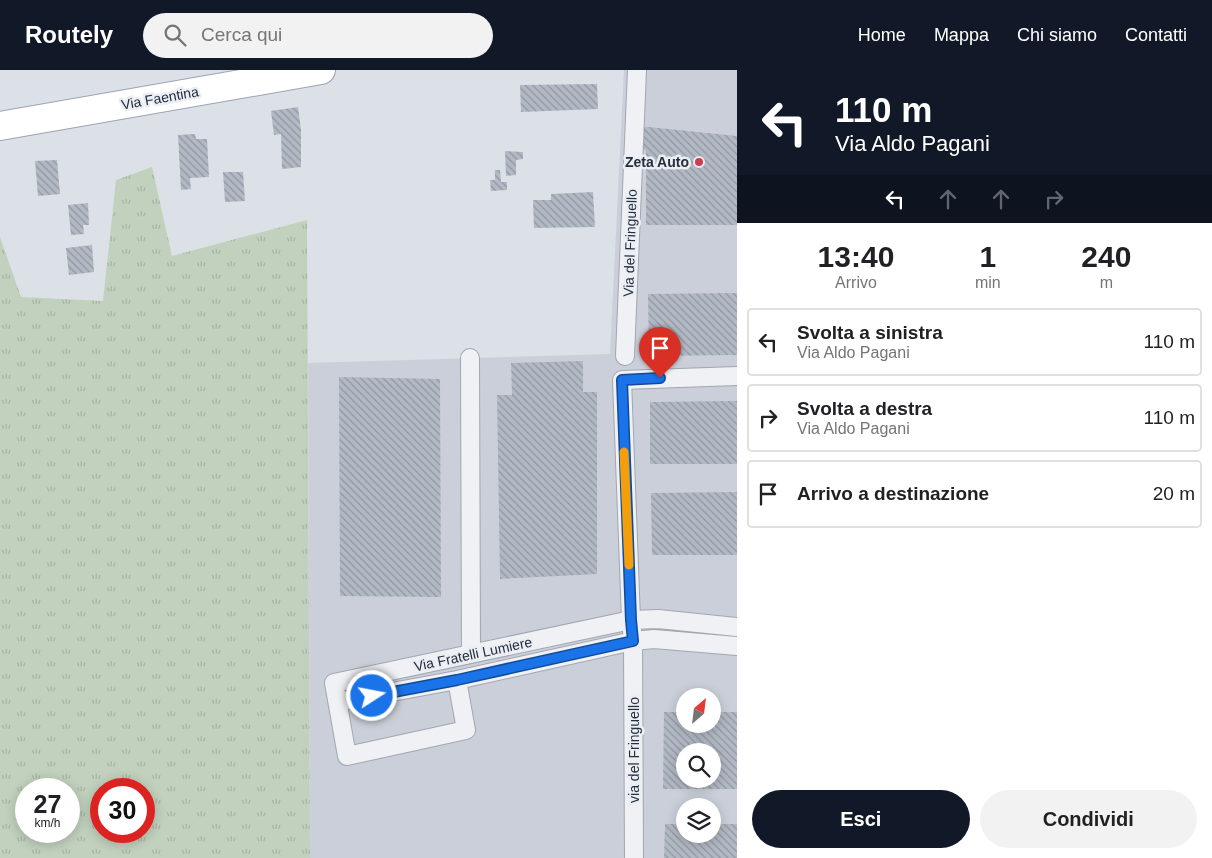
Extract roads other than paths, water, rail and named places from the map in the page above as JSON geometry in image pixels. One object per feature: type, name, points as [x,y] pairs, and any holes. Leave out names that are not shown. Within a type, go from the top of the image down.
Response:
[{"type":"main road","name":"Via Faentina","points":[[0,126],[321,70]]},
{"type":"street","name":"Via del Fringuello","points":[[625,356],[637,70]]},
{"type":"street","points":[[470,358],[471,654]]},
{"type":"street","name":"via del Fringuello","points":[[634,858],[633,641],[622,380],[737,376]]},
{"type":"street","name":"Via Fratelli Lumiere","points":[[737,626],[658,619],[631,620],[334,683],[338,702],[457,680],[633,641],[654,639],[737,646]]},
{"type":"street","points":[[338,702],[347,756],[466,730],[457,680]]},
{"type":"place","name":"Zeta Auto","points":[[699,162]]}]
